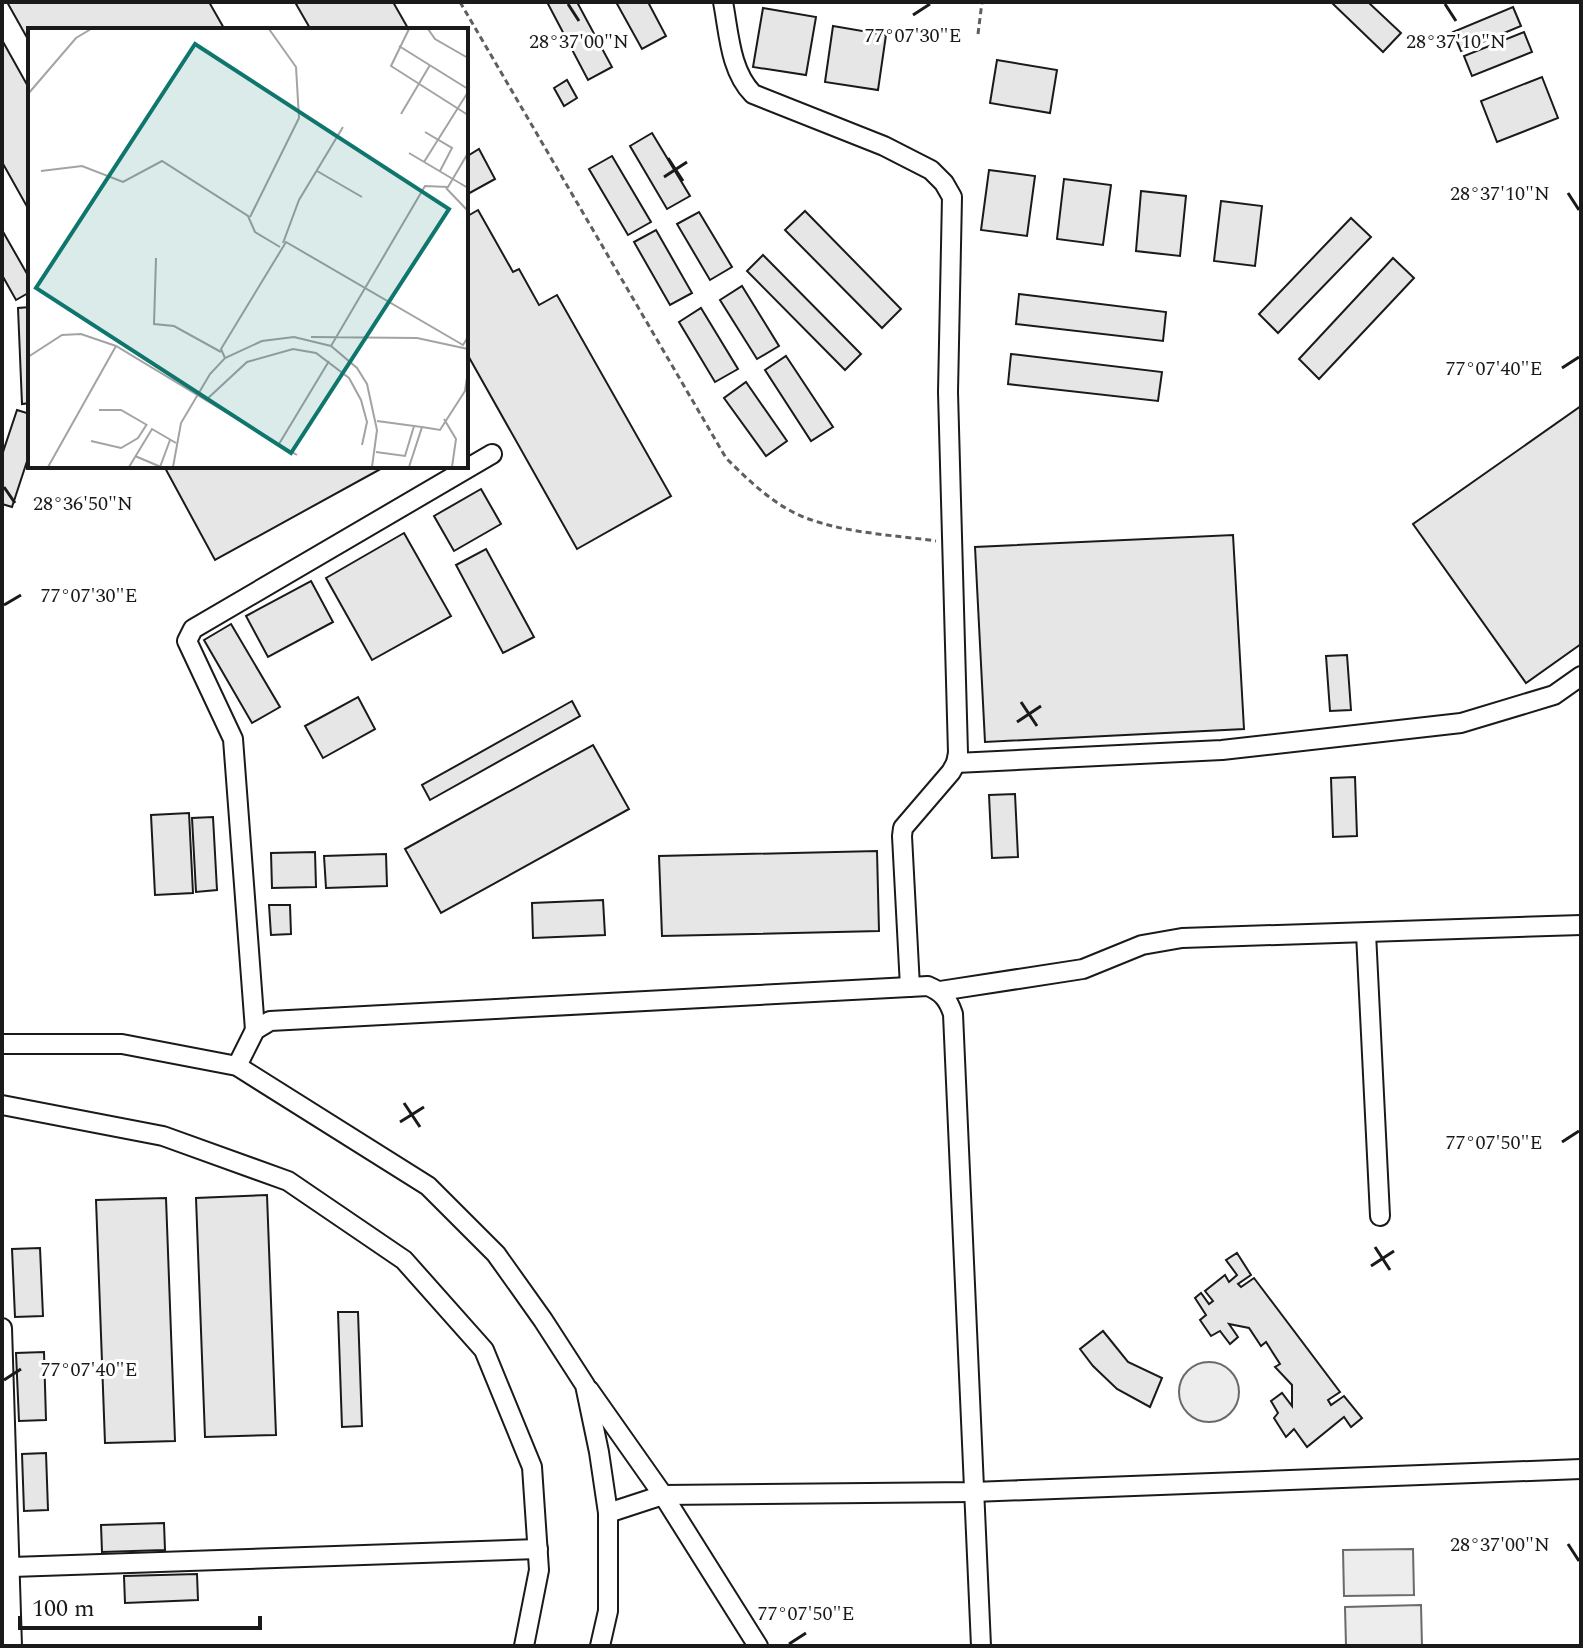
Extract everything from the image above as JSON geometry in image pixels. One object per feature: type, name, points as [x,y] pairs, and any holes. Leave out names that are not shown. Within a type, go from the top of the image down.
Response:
[{"type":"street","points":[[723,2],[737,71],[741,82],[753,94],[884,146],[931,170],[952,197],[948,392],[956,763],[903,828],[910,987]]},
{"type":"street","points":[[237,1066],[255,1030],[233,739],[187,641],[193,629],[492,454]]},
{"type":"street","points":[[956,763],[1222,750],[1461,723],[1554,695],[1581,676]]},
{"type":"street","points":[[940,991],[1083,969],[1142,945],[1182,938],[1581,925]]},
{"type":"street","points":[[1366,933],[1380,1216]]},
{"type":"street","points":[[255,1030],[270,1021],[928,986],[940,991],[949,1002],[953,1014],[981,1646]]},
{"type":"street","points":[[2,1044],[122,1044],[237,1066],[428,1186],[496,1254],[663,1495],[758,1646]]},
{"type":"street","points":[[2,1105],[163,1136],[288,1181],[404,1260],[484,1350],[532,1467],[539,1570],[524,1646]]},
{"type":"street","points":[[2,1328],[12,1567],[12,1646]]},
{"type":"street","points":[[585,1385],[608,1513],[608,1611],[600,1646]]},
{"type":"street","points":[[608,1513],[663,1495],[973,1492],[1581,1469]]},
{"type":"street","points":[[12,1567],[538,1549]]},
{"type":"path","points":[[460,2],[726,458],[753,485],[803,517],[837,527],[951,543]]},
{"type":"path","points":[[978,34],[982,2]]},
{"type":"shaded area","points":[[1209,1362],[1220,1364],[1230,1371],[1237,1381],[1237,1403],[1230,1413],[1220,1420],[1209,1422],[1198,1420],[1188,1413],[1181,1403],[1179,1392],[1181,1381],[1188,1371],[1198,1364]]},
{"type":"shaded area","points":[[1413,1549],[1414,1595],[1344,1596],[1343,1550]]},
{"type":"shaded area","points":[[1421,1605],[1422,1646],[1346,1646],[1345,1607]]},
{"type":"building","points":[[7,2],[209,2],[224,28],[28,28],[28,39]]},
{"type":"building","points":[[393,2],[408,28],[310,28],[296,4]]},
{"type":"building","points":[[547,2],[577,2],[612,67],[588,80]]},
{"type":"building","points":[[616,2],[648,2],[666,36],[642,49]]},
{"type":"building","points":[[1331,2],[1368,2],[1401,33],[1383,52]]},
{"type":"building","points":[[1513,7],[1521,26],[1461,51],[1453,32]]},
{"type":"building","points":[[763,8],[816,17],[806,75],[753,67]]},
{"type":"building","points":[[833,26],[886,35],[878,90],[825,82]]},
{"type":"building","points":[[1524,32],[1532,52],[1472,76],[1464,56]]},
{"type":"building","points":[[2,40],[28,86],[28,208],[2,162]]},
{"type":"building","points":[[997,60],[1057,70],[1050,113],[990,103]]},
{"type":"building","points":[[1542,77],[1558,118],[1497,142],[1481,101]]},
{"type":"building","points":[[567,80],[577,98],[564,106],[554,88]]},
{"type":"building","points":[[652,133],[690,196],[667,209],[630,146]]},
{"type":"building","points":[[479,149],[495,179],[468,194],[468,156]]},
{"type":"building","points":[[612,156],[651,222],[628,235],[589,169]]},
{"type":"building","points":[[989,170],[1035,176],[1027,236],[981,230]]},
{"type":"building","points":[[1064,179],[1111,185],[1103,245],[1057,239]]},
{"type":"building","points":[[1141,191],[1186,196],[1180,256],[1136,251]]},
{"type":"building","points":[[1221,201],[1262,206],[1255,266],[1214,261]]},
{"type":"building","points":[[478,210],[513,272],[519,269],[539,305],[557,295],[671,496],[577,549],[468,356],[468,216]]},
{"type":"building","points":[[805,211],[901,309],[882,328],[785,230]]},
{"type":"building","points":[[699,212],[732,267],[710,280],[677,224]]},
{"type":"building","points":[[1351,218],[1371,237],[1278,333],[1259,314]]},
{"type":"building","points":[[2,230],[28,276],[28,293],[16,300],[2,275]]},
{"type":"building","points":[[656,230],[692,293],[670,305],[634,242]]},
{"type":"building","points":[[763,255],[861,354],[845,370],[747,271]]},
{"type":"building","points":[[1393,258],[1414,278],[1319,379],[1299,359]]},
{"type":"building","points":[[742,286],[779,346],[757,359],[720,300]]},
{"type":"building","points":[[1019,294],[1166,312],[1163,341],[1016,324]]},
{"type":"building","points":[[28,307],[28,403],[22,404],[18,308]]},
{"type":"building","points":[[701,308],[738,369],[715,382],[679,322]]},
{"type":"building","points":[[1011,354],[1162,372],[1158,401],[1008,384]]},
{"type":"building","points":[[786,356],[833,427],[811,441],[765,370]]},
{"type":"building","points":[[746,382],[787,441],[766,456],[724,398]]},
{"type":"building","points":[[1581,406],[1581,644],[1526,683],[1413,524]]},
{"type":"building","points":[[17,410],[28,413],[28,458],[12,507],[2,504],[2,455]]},
{"type":"building","points":[[165,468],[382,468],[215,560]]},
{"type":"building","points":[[481,489],[501,524],[454,551],[434,516]]},
{"type":"building","points":[[404,533],[451,616],[372,660],[326,578]]},
{"type":"building","points":[[1233,535],[1244,729],[985,742],[975,547]]},
{"type":"building","points":[[486,549],[534,637],[503,653],[456,565]]},
{"type":"building","points":[[311,581],[333,622],[268,657],[246,616]]},
{"type":"building","points":[[231,624],[280,707],[252,723],[204,640]]},
{"type":"building","points":[[1347,655],[1351,710],[1330,711],[1326,656]]},
{"type":"building","points":[[358,697],[375,729],[323,758],[305,726]]},
{"type":"building","points":[[572,701],[580,716],[430,800],[422,785]]},
{"type":"building","points":[[593,745],[629,809],[441,913],[405,849]]},
{"type":"building","points":[[1355,777],[1357,836],[1333,837],[1331,778]]},
{"type":"building","points":[[1015,794],[1018,857],[992,858],[989,795]]},
{"type":"building","points":[[189,813],[193,893],[155,895],[151,815]]},
{"type":"building","points":[[213,817],[217,890],[196,892],[192,818]]},
{"type":"building","points":[[877,851],[879,931],[662,936],[659,856]]},
{"type":"building","points":[[315,852],[316,887],[272,888],[271,853]]},
{"type":"building","points":[[386,854],[387,886],[326,888],[324,856]]},
{"type":"building","points":[[603,900],[605,935],[533,938],[532,903]]},
{"type":"building","points":[[269,905],[290,905],[291,934],[271,935]]},
{"type":"building","points":[[267,1195],[276,1435],[205,1437],[196,1198]]},
{"type":"building","points":[[166,1198],[175,1441],[105,1443],[96,1200]]},
{"type":"building","points":[[40,1248],[43,1316],[15,1317],[12,1249]]},
{"type":"building","points":[[1237,1253],[1251,1275],[1238,1284],[1241,1287],[1254,1278],[1340,1392],[1328,1400],[1331,1405],[1344,1396],[1362,1418],[1351,1427],[1344,1417],[1307,1447],[1294,1429],[1286,1437],[1274,1418],[1278,1413],[1271,1401],[1282,1393],[1292,1406],[1292,1385],[1275,1367],[1280,1364],[1266,1342],[1261,1346],[1249,1328],[1229,1324],[1238,1337],[1230,1344],[1220,1331],[1211,1336],[1200,1320],[1206,1315],[1195,1298],[1201,1293],[1209,1304],[1213,1301],[1205,1291],[1225,1275],[1229,1282],[1237,1275],[1226,1260]]},
{"type":"building","points":[[338,1312],[358,1312],[362,1426],[342,1427]]},
{"type":"building","points":[[1103,1331],[1128,1362],[1162,1378],[1150,1407],[1117,1389],[1080,1349]]},
{"type":"building","points":[[44,1352],[46,1420],[19,1421],[16,1353]]},
{"type":"building","points":[[46,1453],[48,1510],[24,1511],[22,1454]]},
{"type":"building","points":[[164,1523],[165,1550],[102,1552],[101,1525]]},
{"type":"building","points":[[197,1574],[198,1600],[125,1603],[124,1576]]}]
